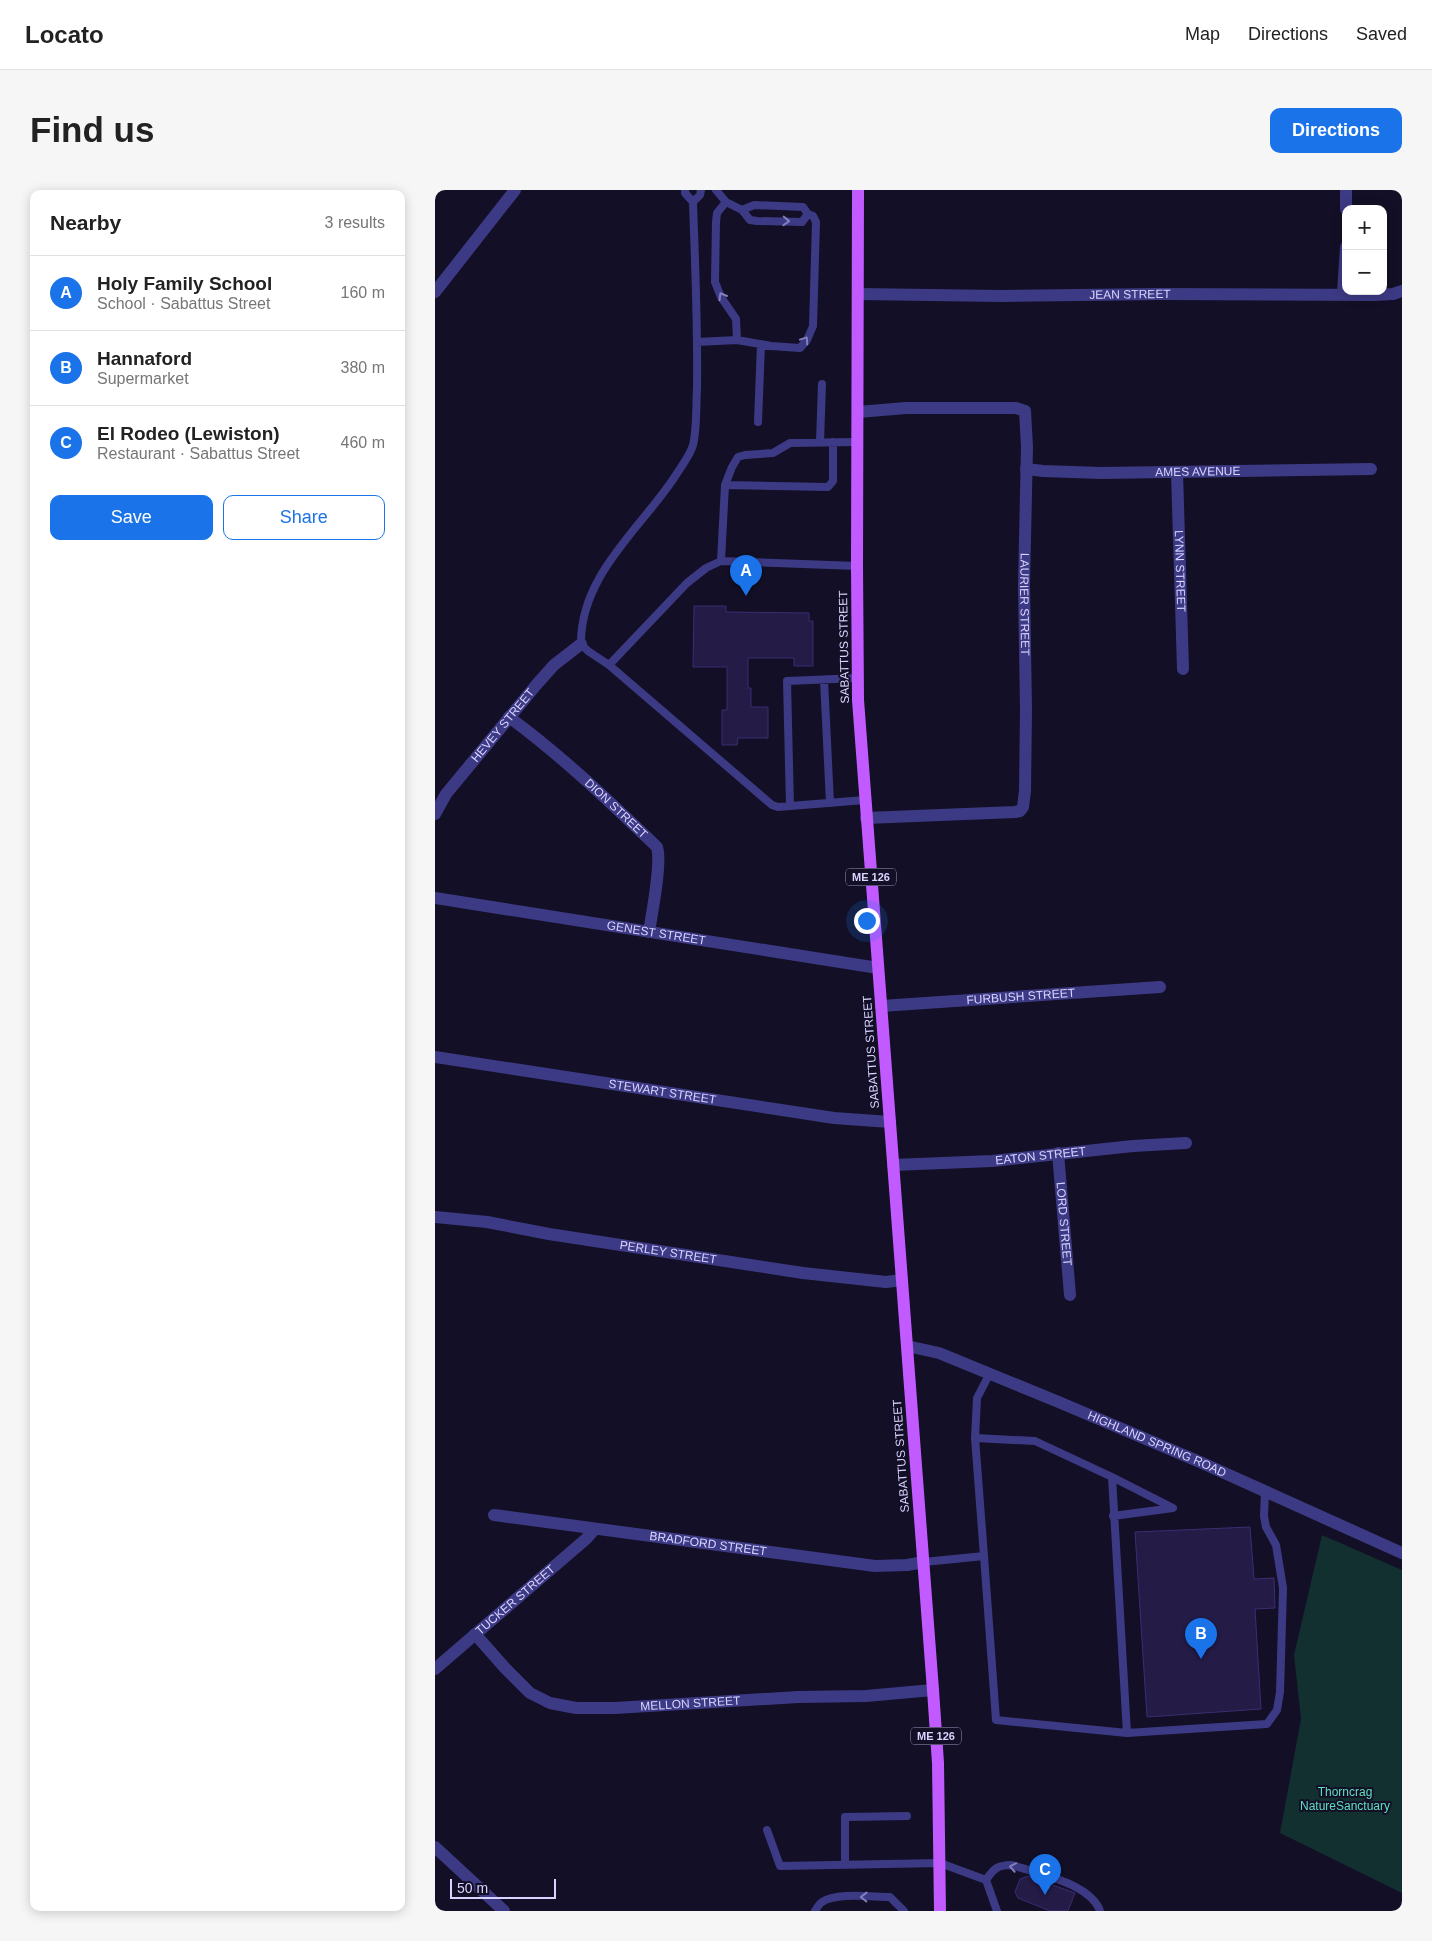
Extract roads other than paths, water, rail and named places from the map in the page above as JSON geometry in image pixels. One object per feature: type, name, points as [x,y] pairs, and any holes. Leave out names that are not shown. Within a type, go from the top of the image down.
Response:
[{"type":"main road","name":"SABATTUS STREET","points":[[858,190],[858,678],[866,818],[938,1763],[940,1911]]},
{"type":"street","points":[[435,292],[515,190]]},
{"type":"street","points":[[1346,205],[1347,190]]},
{"type":"street","name":"JEAN STREET","points":[[1387,293],[1402,291]]},
{"type":"street","name":"JEAN STREET","points":[[858,294],[1002,296],[1342,293]]},
{"type":"street","name":"LAURIER STREET","points":[[858,412],[906,408],[1021,410],[1025,412],[1026,417],[1024,585],[1026,709],[1025,791],[1023,807],[1020,811],[1015,812],[866,818]]},
{"type":"street","name":"AMES AVENUE","points":[[1026,469],[1101,473],[1371,469]]},
{"type":"street","name":"LYNN STREET","points":[[1177,472],[1183,669]]},
{"type":"street","name":"HEVEY STREET","points":[[435,814],[446,794],[553,666],[581,644]]},
{"type":"street","name":"DION STREET","points":[[509,718],[581,776],[657,847],[659,853],[658,869],[649,932]]},
{"type":"street","name":"GENEST STREET","points":[[435,898],[878,968]]},
{"type":"street","name":"FURBUSH STREET","points":[[881,1006],[1159,986]]},
{"type":"street","name":"STEWART STREET","points":[[435,1057],[824,1117],[890,1122]]},
{"type":"street","name":"EATON STREET","points":[[893,1165],[992,1161],[1058,1153],[1186,1142]]},
{"type":"street","name":"LORD STREET","points":[[1058,1153],[1070,1295]]},
{"type":"street","name":"PERLEY STREET","points":[[435,1217],[496,1224],[549,1234],[803,1273],[887,1282],[902,1280]]},
{"type":"street","name":"HIGHLAND SPRING ROAD","points":[[907,1346],[939,1353],[1200,1462],[1402,1553]]},
{"type":"street","name":"BRADFORD STREET","points":[[494,1515],[875,1566],[907,1565],[924,1562]]},
{"type":"street","name":"TUCKER STREET","points":[[435,1669],[586,1539],[595,1529]]},
{"type":"street","name":"MELLON STREET","points":[[475,1634],[505,1668],[531,1693],[551,1703],[576,1708],[615,1708],[798,1696],[866,1696],[933,1690]]},
{"type":"street","points":[[435,1847],[503,1911]]},
{"type":"lane","points":[[685,190],[685,193],[693,202],[697,342],[696,408],[693,445],[661,496],[633,528],[604,570],[589,600],[581,632],[581,644],[609,665],[772,805],[778,807],[865,800]]},
{"type":"lane","points":[[693,202],[700,195],[701,190]]},
{"type":"lane","points":[[716,190],[726,202],[742,210],[750,220],[802,222],[808,214]]},
{"type":"lane","points":[[726,202],[717,213],[715,282],[721,297],[736,319],[737,340]]},
{"type":"lane","points":[[697,342],[737,340],[800,348],[807,340],[813,326],[816,222],[813,216],[808,214],[803,207],[793,206],[754,205],[742,210]]},
{"type":"lane","points":[[758,422],[761,344]]},
{"type":"lane","points":[[820,442],[822,384]]},
{"type":"lane","points":[[725,485],[828,487],[833,481],[833,442]]},
{"type":"lane","points":[[721,561],[725,485],[738,457],[773,453],[790,443],[858,442]]},
{"type":"lane","points":[[609,665],[687,583],[706,568],[721,561],[857,566]]},
{"type":"lane","points":[[790,806],[787,681],[858,678]]},
{"type":"lane","points":[[824,680],[830,803]]},
{"type":"lane","points":[[989,1374],[977,1398],[975,1438],[996,1720],[1127,1733],[1267,1724],[1277,1710],[1280,1692],[1283,1588],[1276,1545],[1264,1516],[1265,1491]]},
{"type":"lane","points":[[975,1438],[1035,1441],[1173,1508],[1113,1516]]},
{"type":"lane","points":[[1112,1477],[1127,1733]]},
{"type":"lane","points":[[924,1562],[984,1556]]},
{"type":"lane","points":[[845,1864],[845,1817],[907,1816]]},
{"type":"lane","points":[[767,1830],[780,1866],[940,1863],[986,1880]]},
{"type":"lane","points":[[997,1911],[986,1880],[993,1868],[1001,1865],[1013,1865],[1080,1888],[1093,1898],[1100,1911]]},
{"type":"lane","points":[[815,1911],[820,1902],[840,1896],[890,1897],[904,1911]]},
{"type":"place","name":"Holy Family School","points":[[746,596]]},
{"type":"place","name":"Hannaford","points":[[1201,1659]]},
{"type":"place","name":"El Rodeo (Lewiston)","points":[[1045,1895]]},
{"type":"park label","name":"Thorncrag NatureSanctuary","points":[[1345,1799]]}]
